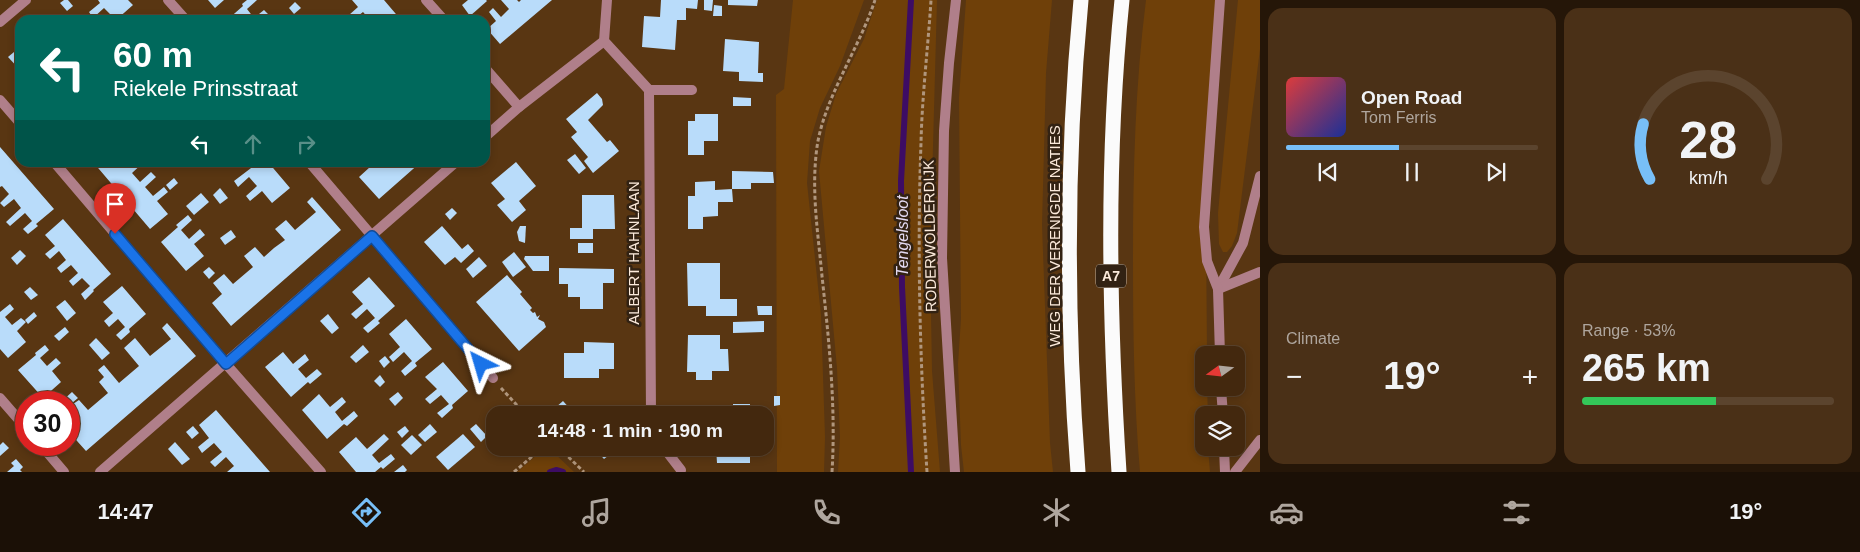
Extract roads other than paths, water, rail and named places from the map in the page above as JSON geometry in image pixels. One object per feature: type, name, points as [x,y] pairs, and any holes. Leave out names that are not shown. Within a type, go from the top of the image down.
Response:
[{"type":"highway","name":"WEG DER VERENIGDE NATIES","points":[[1078,472],[1070,323],[1069,225],[1073,109],[1081,0]]},
{"type":"highway","name":"A7","points":[[1119,472],[1110,296],[1112,157],[1122,0]]},
{"type":"street","points":[[0,22],[26,0]]},
{"type":"street","points":[[168,0],[182,15]]},
{"type":"street","points":[[426,0],[440,15]]},
{"type":"street","points":[[607,0],[604,41],[649,90],[692,90]]},
{"type":"street","name":"RODERWOLDERDIJK","points":[[955,472],[942,258],[944,131],[956,0]]},
{"type":"street","points":[[1220,0],[1204,226],[1207,261],[1218,289],[1220,346]]},
{"type":"street","points":[[490,133],[519,107],[604,41]]},
{"type":"street","points":[[490,74],[519,107]]},
{"type":"street","name":"ALBERT HAHNLAAN","points":[[649,90],[651,406]]},
{"type":"street","points":[[0,100],[15,117]]},
{"type":"street","points":[[58,167],[321,472]]},
{"type":"street","points":[[313,167],[493,378]]},
{"type":"street","points":[[100,472],[450,167]]},
{"type":"street","points":[[1218,289],[1243,243],[1260,176]]},
{"type":"street","points":[[1218,289],[1260,272]]},
{"type":"street","points":[[0,398],[15,415]]},
{"type":"street","points":[[1235,472],[1260,440]]},
{"type":"street","points":[[50,456],[64,472]]},
{"type":"street","points":[[670,456],[681,470]]},
{"type":"street","points":[[1224,456],[1225,472]]},
{"type":"waterway","name":"Tengelsloot","points":[[911,0],[901,181],[902,287],[911,472]]},
{"type":"waterway","points":[[550,472],[556,470],[563,472]]}]
